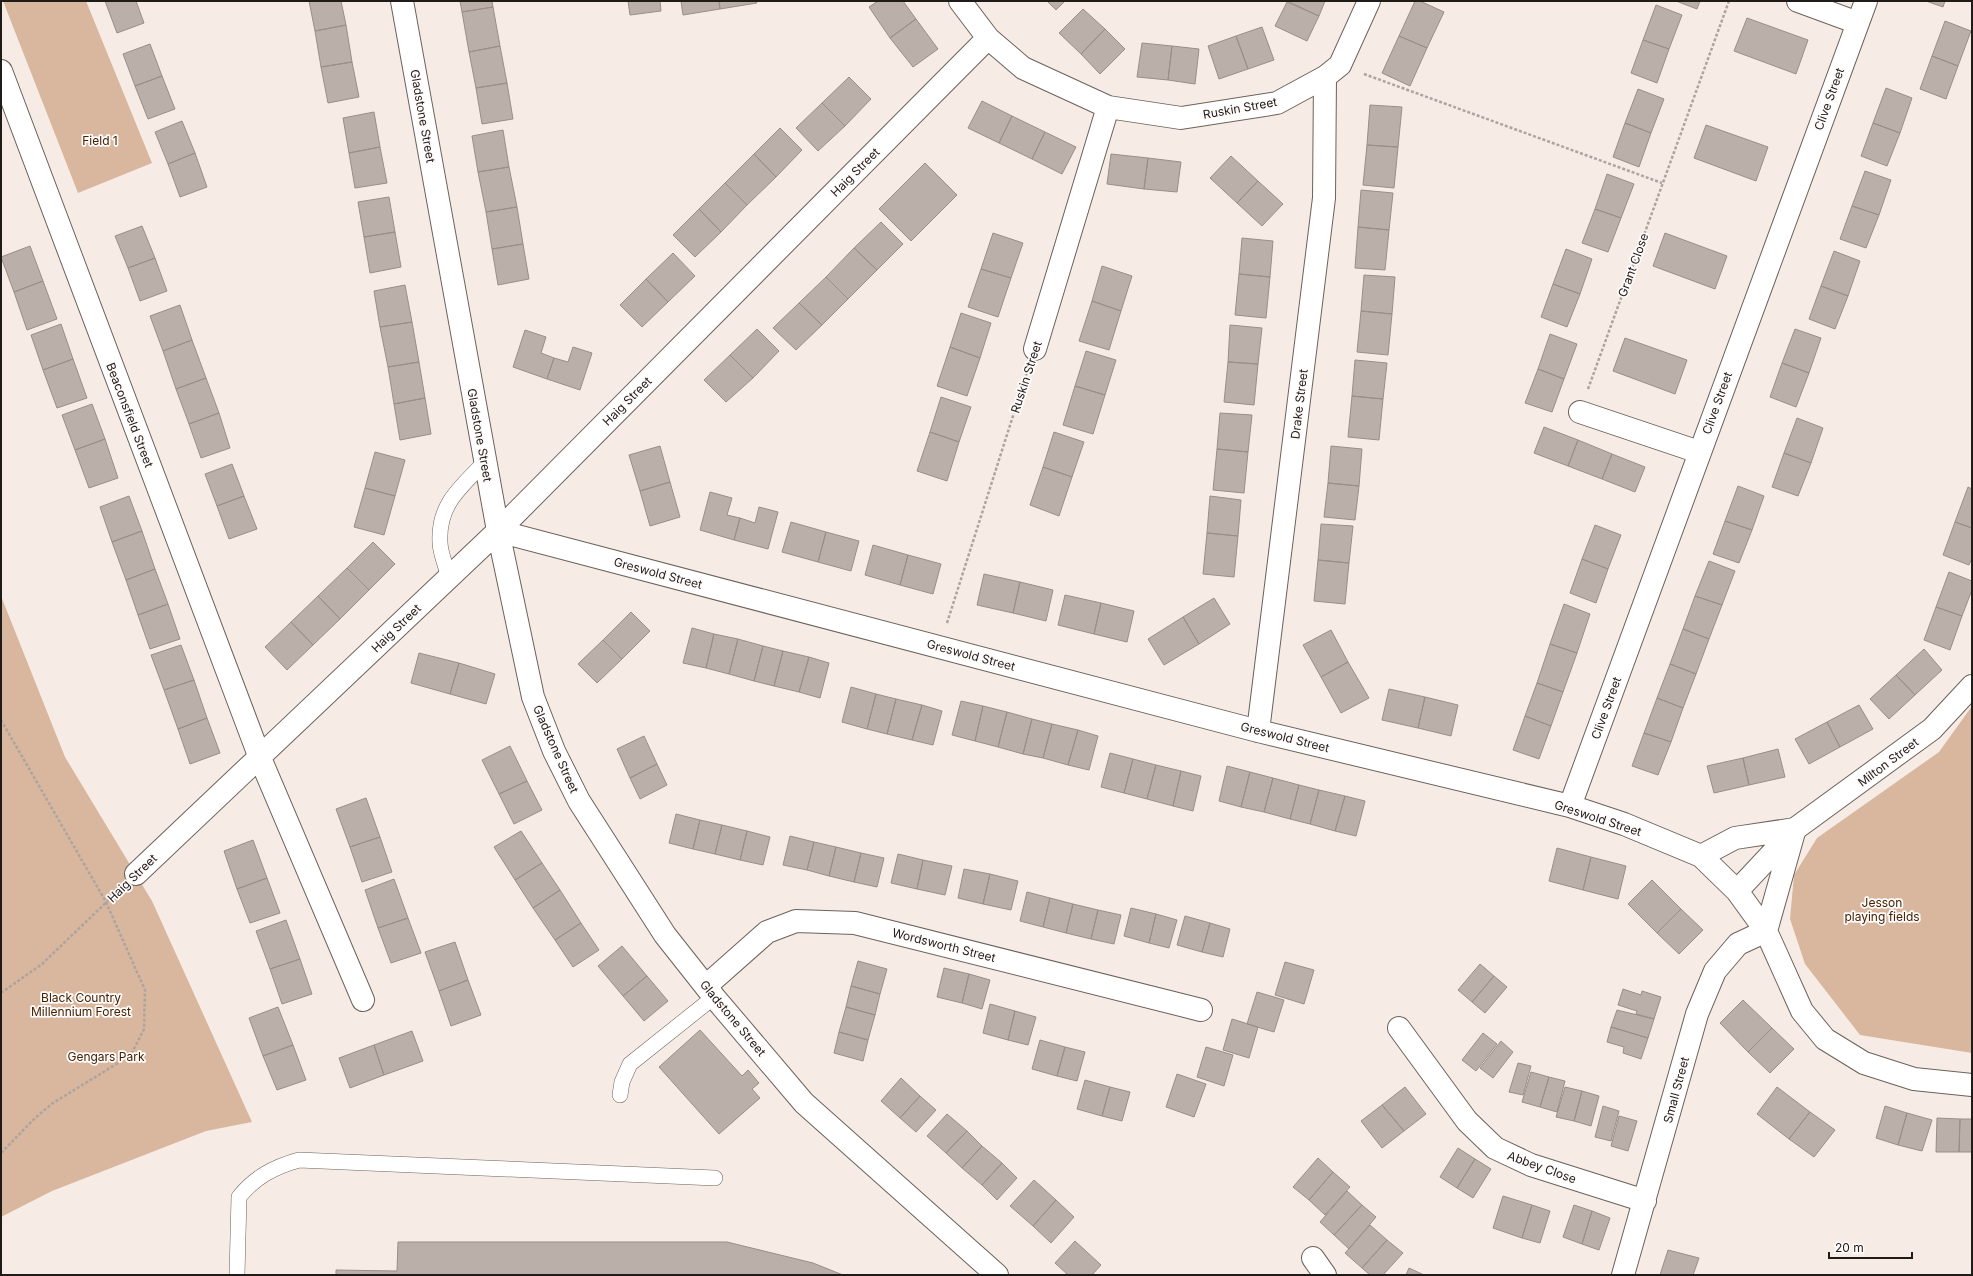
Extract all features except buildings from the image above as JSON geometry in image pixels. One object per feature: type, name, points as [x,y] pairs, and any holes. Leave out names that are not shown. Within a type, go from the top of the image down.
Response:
[{"type":"street","name":"Gladstone Street","points":[[402,1],[498,531],[533,697],[554,751],[579,801],[665,935],[710,992],[804,1103],[997,1275]]},
{"type":"street","name":"Ruskin Street","points":[[960,1],[988,38],[1023,68],[1108,107],[1181,118],[1277,103],[1332,71]]},
{"type":"street","points":[[1332,71],[1369,1]]},
{"type":"street","points":[[1798,1],[1858,23]]},
{"type":"street","name":"Clive Street","points":[[1570,806],[1866,1]]},
{"type":"street","name":"Haig Street","points":[[136,874],[498,531],[988,38]]},
{"type":"street","name":"Beaconsfield Street","points":[[1,71],[260,758]]},
{"type":"street","name":"Drake Street","points":[[1258,731],[1324,198],[1332,71]]},
{"type":"street","name":"Ruskin Street","points":[[1035,349],[1108,107]]},
{"type":"street","points":[[1580,412],[1699,452]]},
{"type":"street","name":"Greswold Street","points":[[498,531],[1258,731],[1570,806],[1624,824],[1700,856],[1737,891],[1766,931],[1802,1011],[1825,1039],[1864,1063],[1878,1068],[1914,1079],[1972,1085]]},
{"type":"street","name":"Milton Street","points":[[1737,891],[1795,829],[1932,729],[1972,686]]},
{"type":"street","points":[[260,758],[363,1000]]},
{"type":"street","points":[[1766,931],[1795,829]]},
{"type":"street","name":"Milton Street","points":[[1700,856],[1735,838],[1795,829]]},
{"type":"street","name":"Wordsworth Street","points":[[710,992],[767,932],[796,921],[855,922],[1200,1010]]},
{"type":"street","name":"Small Street","points":[[1623,1275],[1697,1014],[1715,971],[1738,944],[1766,931]]},
{"type":"street","name":"Abbey Close","points":[[1399,1028],[1467,1121],[1495,1148],[1531,1165],[1645,1201]]},
{"type":"lane","points":[[449,578],[440,543],[441,518],[450,498],[485,462]]},
{"type":"lane","points":[[620,1095],[622,1082],[630,1064],[710,992]]},
{"type":"lane","points":[[237,1275],[239,1197],[247,1187],[259,1177],[279,1166],[299,1160],[715,1178]]},
{"type":"path","name":"Grant Close","points":[[1580,412],[1729,1]]},
{"type":"path","points":[[1332,71],[1662,183]]},
{"type":"path","name":"Ruskin Street","points":[[939,646],[1035,349]]},
{"type":"path","points":[[1,720],[106,902],[145,990],[144,1029],[131,1055],[53,1103],[34,1118],[1,1153]]},
{"type":"path","name":"Haig Street","points":[[1,994],[42,964],[136,874]]},
{"type":"green space","name":"Field 1","points":[[3,1],[86,1],[152,163],[78,193]]},
{"type":"green space","name":"Gengars Park","points":[[1,596],[65,757],[152,901],[252,1122],[206,1131],[52,1191],[1,1217]]},
{"type":"green space","name":"Jesson playing fields","points":[[1972,706],[1972,1053],[1860,1035],[1805,964],[1790,919],[1794,875],[1817,838],[1939,752]]},
{"type":"park label","name":"Black Country Millennium Forest","points":[[81,1004]]}]
